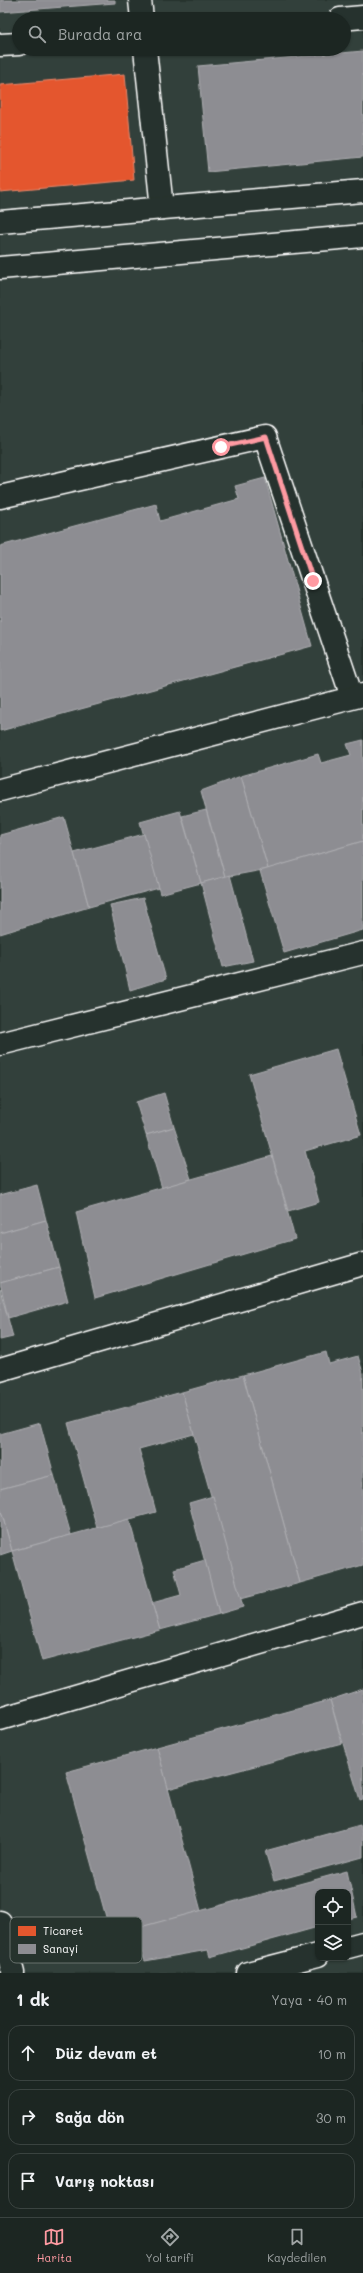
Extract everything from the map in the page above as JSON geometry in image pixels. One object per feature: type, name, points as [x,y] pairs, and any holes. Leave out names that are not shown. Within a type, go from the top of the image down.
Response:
[{"type":"street","points":[[140,0],[141,12]]},
{"type":"street","points":[[351,18],[363,17]]},
{"type":"street","points":[[0,45],[12,44]]},
{"type":"street","points":[[146,56],[162,208]]},
{"type":"street","points":[[0,222],[363,191]]},
{"type":"street","points":[[0,268],[363,236]]},
{"type":"street","points":[[0,497],[266,437],[357,696],[0,790]]},
{"type":"street","points":[[0,1044],[363,953]]},
{"type":"street","points":[[0,1370],[363,1264]]},
{"type":"street","points":[[0,1719],[363,1613]]},
{"type":"street","points":[[0,1922],[10,1961]]},
{"type":"street","points":[[351,1946],[363,1943]]},
{"type":"street","points":[[248,1973],[315,1956]]},
{"type":"street","points":[[10,1963],[13,1973]]},
{"type":"shaded area","points":[[0,0],[363,0],[363,1973],[0,1973]]},
{"type":"building: Ticaret","points":[[125,74],[134,180],[0,192],[0,85]]},
{"type":"building: Sanayi","points":[[0,0],[115,0],[115,3],[0,12]]},
{"type":"building: Sanayi","points":[[363,51],[363,157],[208,172],[198,66],[308,56],[351,56],[351,52]]},
{"type":"building: Sanayi","points":[[265,478],[312,646],[0,731],[0,546],[156,504],[160,521],[239,499],[235,486]]},
{"type":"building: Sanayi","points":[[363,740],[363,841],[268,869],[241,776],[318,754],[321,763],[351,755],[347,744]]},
{"type":"building: Sanayi","points":[[241,776],[268,869],[225,877],[201,791]]},
{"type":"building: Sanayi","points":[[206,810],[225,877],[201,883],[182,816]]},
{"type":"building: Sanayi","points":[[180,811],[201,883],[160,894],[140,822]]},
{"type":"building: Sanayi","points":[[64,817],[89,907],[0,934],[0,835]]},
{"type":"building: Sanayi","points":[[144,834],[159,888],[89,907],[74,853]]},
{"type":"building: Sanayi","points":[[363,841],[363,930],[284,953],[260,871]]},
{"type":"building: Sanayi","points":[[230,875],[253,961],[223,967],[201,883]]},
{"type":"building: Sanayi","points":[[143,898],[166,979],[130,990],[110,905]]},
{"type":"building: Sanayi","points":[[336,1049],[361,1135],[305,1151],[319,1202],[288,1211],[249,1074]]},
{"type":"building: Sanayi","points":[[164,1093],[174,1127],[146,1135],[136,1102]]},
{"type":"building: Sanayi","points":[[174,1127],[191,1179],[162,1188],[146,1135]]},
{"type":"building: Sanayi","points":[[272,1156],[295,1239],[95,1298],[76,1212]]},
{"type":"building: Sanayi","points":[[37,1185],[46,1220],[0,1233],[0,1195]]},
{"type":"building: Sanayi","points":[[46,1220],[59,1267],[0,1283],[0,1233]]},
{"type":"building: Sanayi","points":[[59,1267],[68,1301],[8,1318],[0,1283]]},
{"type":"building: Sanayi","points":[[0,1289],[13,1337],[0,1340]]},
{"type":"building: Sanayi","points":[[326,1352],[329,1364],[358,1356],[363,1373],[363,1565],[300,1583],[243,1375]]},
{"type":"building: Sanayi","points":[[243,1375],[300,1583],[240,1599],[182,1392]]},
{"type":"building: Sanayi","points":[[182,1392],[194,1434],[139,1449],[156,1512],[97,1528],[68,1423]]},
{"type":"building: Sanayi","points":[[40,1423],[54,1475],[0,1489],[0,1434]]},
{"type":"building: Sanayi","points":[[54,1475],[71,1535],[12,1551],[0,1507],[0,1489]]},
{"type":"building: Sanayi","points":[[213,1496],[243,1607],[219,1614],[189,1503]]},
{"type":"building: Sanayi","points":[[0,1507],[12,1551],[0,1555]]},
{"type":"building: Sanayi","points":[[129,1519],[160,1630],[42,1661],[12,1551]]},
{"type":"building: Sanayi","points":[[205,1560],[219,1614],[160,1630],[152,1603],[181,1595],[174,1569]]},
{"type":"building: Sanayi","points":[[363,1689],[363,1799],[360,1800],[330,1700]]},
{"type":"building: Sanayi","points":[[330,1700],[342,1743],[168,1789],[157,1747]]},
{"type":"building: Sanayi","points":[[157,1747],[201,1911],[142,1927],[142,1917],[106,1917],[66,1772]]},
{"type":"building: Sanayi","points":[[360,1825],[363,1836],[363,1857],[274,1881],[265,1851]]},
{"type":"building: Sanayi","points":[[347,1871],[351,1889],[315,1889],[315,1928],[210,1957],[208,1950],[145,1961],[142,1953],[142,1927]]},
{"type":"building: Sanayi","points":[[351,1889],[357,1917],[351,1918]]},
{"type":"route","points":[[221,447],[266,437],[313,581]]}]
